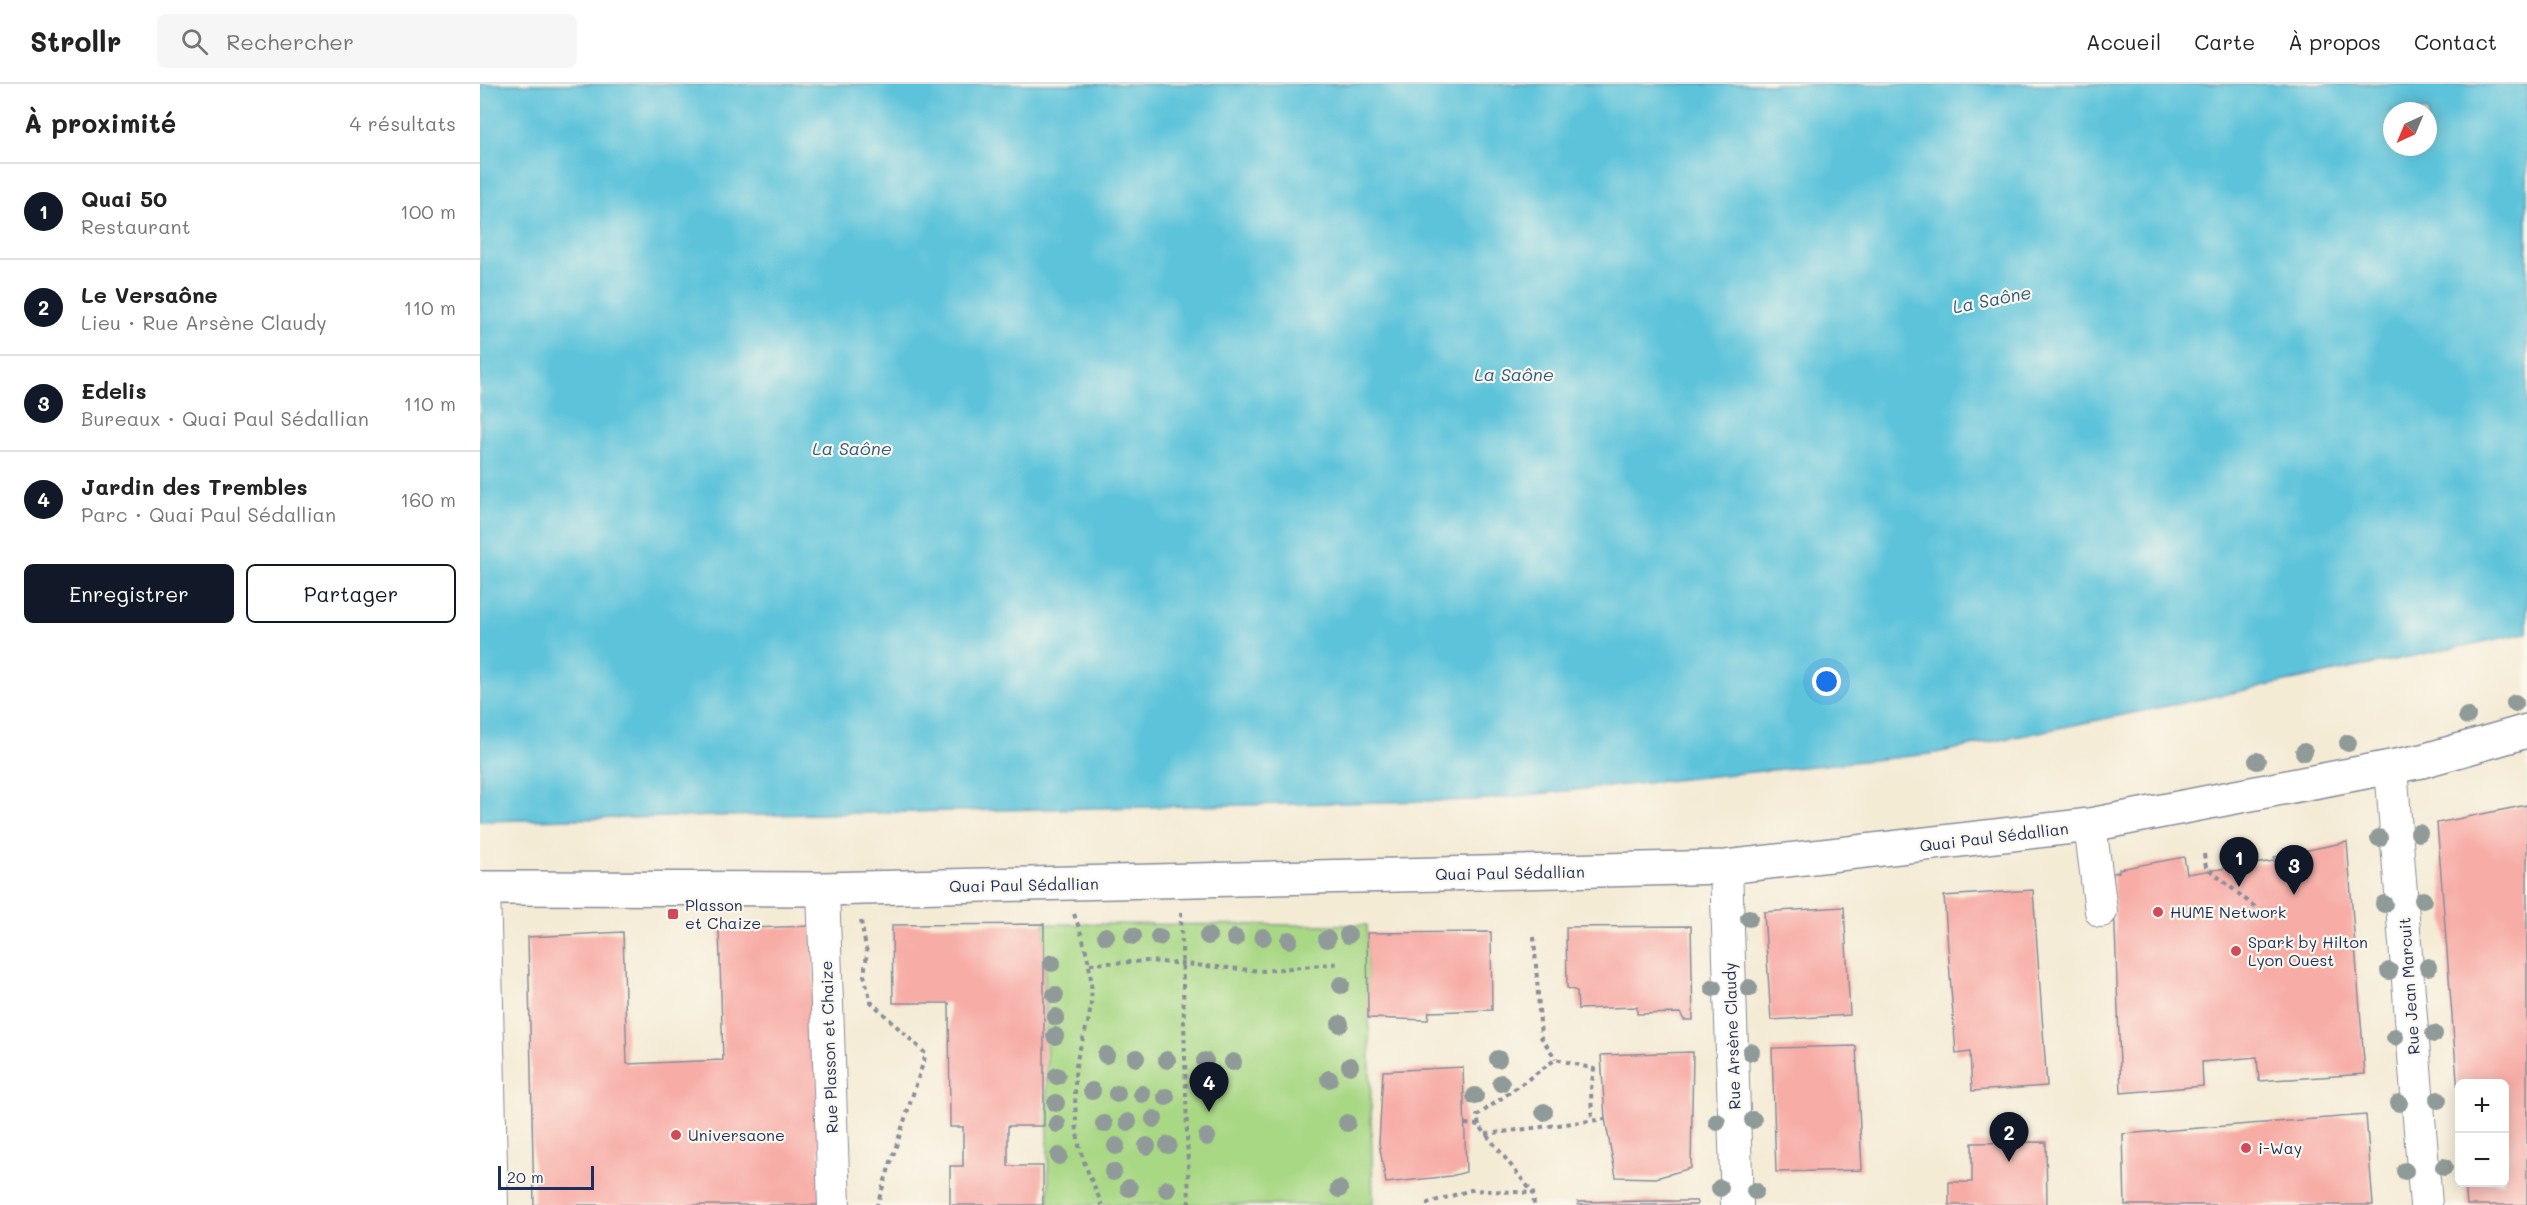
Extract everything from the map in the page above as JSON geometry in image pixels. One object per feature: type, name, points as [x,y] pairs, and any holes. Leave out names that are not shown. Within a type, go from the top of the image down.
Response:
[{"type":"main road","name":"Quai Paul Sédallian","points":[[482,888],[824,889],[1064,885],[1726,867],[2090,825],[2391,768],[2527,731]]},
{"type":"street","name":"Rue Jean Marcuit","points":[[2391,768],[2426,1205]]},
{"type":"street","points":[[2090,825],[2101,911]]},
{"type":"street","name":"Rue Arsène Claudy","points":[[1726,867],[1737,1205]]},
{"type":"street","points":[[482,888],[492,1205]]},
{"type":"street","name":"Rue Plasson et Chaize","points":[[824,889],[834,1205]]},
{"type":"path","points":[[2204,855],[2206,867],[2261,912]]},
{"type":"path","points":[[1180,882],[1189,1205]]},
{"type":"path","points":[[1064,885],[1090,964],[1091,995],[1088,1021],[1079,1045],[1076,1113],[1079,1144],[1102,1205]]},
{"type":"path","points":[[861,888],[861,925],[867,953],[864,975],[871,1002],[926,1054],[877,1205]]},
{"type":"path","points":[[1534,937],[1541,1037],[1556,1059],[1594,1069],[1591,1089],[1592,1119]]},
{"type":"path","points":[[1090,964],[1150,961],[1262,971],[1341,963]]},
{"type":"path","points":[[1534,1205],[1533,1193],[1479,1125],[1477,1116],[1556,1059]]},
{"type":"path","points":[[1486,1134],[1605,1119]]},
{"type":"path","points":[[1465,1124],[1479,1125]]},
{"type":"path","points":[[1428,1205],[1428,1203],[1471,1190],[1533,1193]]},
{"type":"green space","points":[[1044,924],[1367,925],[1373,1205],[1049,1205]]},
{"type":"water","name":"La Saône","points":[[480,84],[2527,84],[2527,633],[1931,754],[1477,800],[480,821]]},
{"type":"building","points":[[2527,805],[2527,1205],[2467,1205],[2465,1187],[2509,1187],[2509,1079],[2457,1079],[2437,823]]},
{"type":"building","name":"Spark by Hilton Lyon Ouest","points":[[2347,842],[2365,1074],[2259,1081],[2257,1057],[2202,1062],[2203,1086],[2121,1093],[2113,873],[2119,872],[2119,869],[2184,857],[2187,874],[2274,861],[2274,857]]},
{"type":"building","points":[[2033,890],[2047,1086],[1972,1091],[1970,1052],[1956,1054],[1944,896]]},
{"type":"building","points":[[1844,907],[1850,1015],[1771,1020],[1764,912]]},
{"type":"building","points":[[1044,924],[1044,1126],[1008,1126],[1008,1166],[1043,1166],[1043,1205],[950,1205],[950,1166],[963,1166],[963,1127],[950,1127],[949,1003],[893,1003],[892,925]]},
{"type":"building","name":"Universaone","points":[[813,926],[821,1205],[534,1205],[528,937],[623,932],[627,1064],[723,1060],[719,929]]},
{"type":"building","points":[[1691,926],[1693,1020],[1684,1020],[1680,1013],[1637,1014],[1637,1007],[1578,1009],[1577,991],[1567,988],[1566,927]]},
{"type":"building","points":[[1491,932],[1492,1010],[1429,1012],[1428,1020],[1368,1018],[1367,933]]},
{"type":"building","points":[[1856,1046],[1862,1170],[1776,1172],[1772,1048]]},
{"type":"building","points":[[1693,1052],[1691,1168],[1656,1178],[1616,1177],[1605,1119],[1601,1055]]},
{"type":"building","points":[[1463,1067],[1466,1172],[1451,1176],[1386,1183],[1379,1143],[1383,1071]]},
{"type":"building","name":"i-Way","points":[[2366,1115],[2373,1205],[2125,1205],[2123,1134]]},
{"type":"building","points":[[2046,1142],[2047,1205],[1949,1205],[1949,1182],[1972,1182],[1972,1143]]},
{"type":"building","points":[[1697,1201],[1697,1205],[1578,1205],[1578,1202]]},
{"type":"place","name":"Quai 50","points":[[2239,887]]},
{"type":"place","name":"Edelis","points":[[2294,895]]},
{"type":"place","name":"HUME Network","points":[[2158,912]]},
{"type":"place","name":"Plasson et Chaize","points":[[673,914]]},
{"type":"place","name":"Spark by Hilton Lyon Ouest","points":[[2236,951]]},
{"type":"place","name":"Jardin des Trembles","points":[[1209,1112]]},
{"type":"place","name":"Universaone","points":[[676,1135]]},
{"type":"place","name":"i-Way","points":[[2246,1148]]},
{"type":"place","name":"Le Versaône","points":[[2009,1162]]}]
